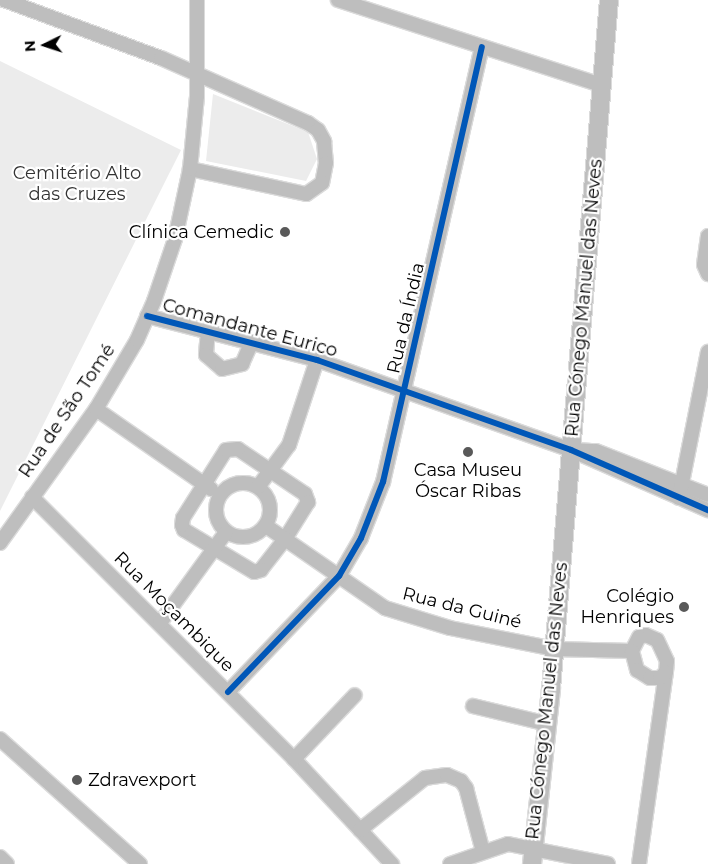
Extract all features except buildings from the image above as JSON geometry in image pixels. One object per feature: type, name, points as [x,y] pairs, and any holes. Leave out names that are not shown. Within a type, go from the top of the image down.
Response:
[{"type":"main road","name":"Rua Cónego Manuel das Neves","points":[[532,856],[548,724],[609,0]]},
{"type":"street","points":[[4,0],[161,58],[308,123],[318,130],[324,141],[326,163],[322,183],[306,194],[190,169]]},
{"type":"street","name":"Rua de São Tomé","points":[[0,543],[96,409],[147,316],[175,239],[190,169],[197,74],[197,0]]},
{"type":"street","points":[[338,0],[601,85]]},
{"type":"street","name":"Rua da Índia","points":[[228,692],[339,576],[361,538],[384,482],[482,47]]},
{"type":"street","points":[[708,236],[704,265],[708,274]]},
{"type":"street","name":"Comandante Eurico","points":[[147,316],[317,360],[571,450],[680,491],[708,495]]},
{"type":"street","points":[[208,331],[206,355],[222,369],[242,364],[252,342]]},
{"type":"street","points":[[680,491],[708,352]]},
{"type":"street","points":[[258,487],[292,436],[317,360]]},
{"type":"street","points":[[96,409],[220,495]]},
{"type":"street","points":[[238,449],[270,470],[305,494],[308,506],[261,570],[254,572],[184,530],[182,525],[183,518],[226,450],[238,449]]},
{"type":"street","points":[[250,483],[258,487],[269,500],[271,508],[266,526],[252,536],[243,538],[226,532],[217,518],[220,495],[234,484],[250,483]]},
{"type":"street","name":"Comandante Eurico","points":[[680,491],[708,510]]},
{"type":"street","name":"Rua Moçambique","points":[[32,497],[294,759],[392,864]]},
{"type":"street","name":"Rua da Guiné","points":[[266,526],[385,608],[450,628],[554,649],[632,651]]},
{"type":"street","points":[[160,623],[226,532]]},
{"type":"street","points":[[639,864],[666,672],[664,652],[651,636],[639,637],[632,651],[638,670],[645,677],[660,678],[666,672]]},
{"type":"street","points":[[294,759],[355,695]]},
{"type":"street","points":[[473,706],[548,724]]},
{"type":"street","points":[[0,738],[140,864]]},
{"type":"street","points":[[360,830],[425,778],[447,775],[461,781],[466,788],[483,852]]},
{"type":"street","points":[[450,864],[508,844],[532,856],[608,864]]},
{"type":"street","points":[[0,857],[7,864]]},
{"type":"green space","name":"Cemitério Alto das Cruzes","points":[[0,61],[181,150],[0,511]]},
{"type":"green space","points":[[213,94],[308,132],[317,159],[306,181],[206,161]]},
{"type":"cycle path","points":[[228,692],[339,576],[361,538],[383,482],[482,47]]},
{"type":"cycle path","points":[[147,316],[317,360],[571,450],[708,510]]},
{"type":"place","name":"Clínica Cemedic","points":[[285,232]]},
{"type":"place","name":"Casa Museu Óscar Ribas","points":[[468,452]]},
{"type":"place","name":"Colégio Henriques","points":[[684,607]]},
{"type":"place","name":"Zdravexport","points":[[77,780]]}]
